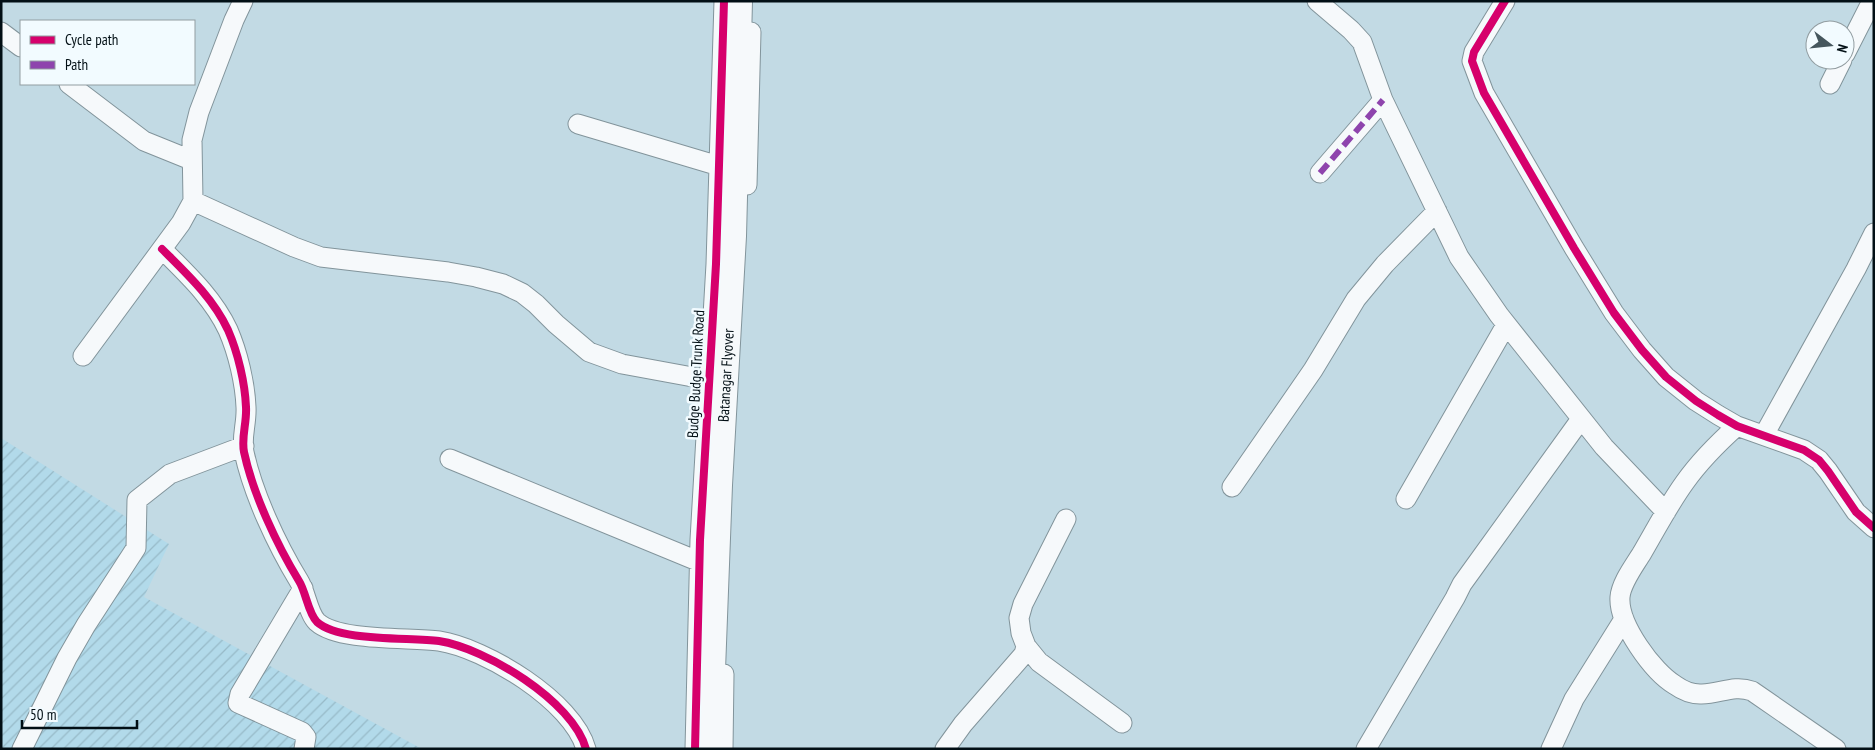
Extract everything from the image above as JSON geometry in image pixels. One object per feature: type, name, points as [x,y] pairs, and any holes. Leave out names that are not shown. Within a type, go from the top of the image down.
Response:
[{"type":"main road","name":"Batanagar Flyover","points":[[710,749],[720,485],[734,236],[740,1]]},
{"type":"street","points":[[84,356],[181,223],[193,201],[192,140],[199,112],[243,1]]},
{"type":"street","name":"Budge Budge Trunk Road","points":[[695,749],[700,562],[719,166],[724,1]]},
{"type":"street","points":[[723,749],[730,505],[748,158],[751,1]]},
{"type":"street","points":[[1316,1],[1352,30],[1362,42],[1383,100],[1459,257],[1506,325],[1581,419],[1604,447],[1666,512]]},
{"type":"street","points":[[1505,1],[1474,52],[1472,61],[1484,93],[1614,313],[1666,377],[1696,401],[1737,426],[1764,434],[1804,450],[1819,460],[1856,512],[1874,528]]},
{"type":"street","points":[[1855,34],[1872,1]]},
{"type":"street","points":[[1,32],[20,46]]},
{"type":"street","points":[[1830,84],[1837,70]]},
{"type":"street","points":[[70,85],[144,141],[191,160]]},
{"type":"street","points":[[1320,173],[1383,100]]},
{"type":"street","points":[[578,124],[719,166]]},
{"type":"street","points":[[193,201],[294,247],[321,257],[476,276],[503,284],[522,293],[536,304],[589,352],[622,364],[709,380]]},
{"type":"street","points":[[1232,487],[1313,370],[1356,299],[1385,264],[1437,211]]},
{"type":"street","points":[[1764,434],[1874,233]]},
{"type":"street","points":[[162,249],[205,293],[228,332],[238,362],[245,398],[244,446],[252,477],[270,525],[286,559],[304,588],[316,621],[338,632],[459,645],[526,680],[556,704],[575,727],[586,749]]},
{"type":"street","points":[[1406,499],[1506,325]]},
{"type":"street","points":[[1366,749],[1456,598],[1462,584],[1581,419]]},
{"type":"street","points":[[1737,426],[1718,443],[1686,481],[1629,575],[1620,594],[1624,619],[1645,655],[1662,675],[1674,685],[1700,695],[1743,688],[1752,691],[1836,749]]},
{"type":"street","points":[[22,749],[81,633],[136,548],[137,500],[170,474],[244,446]]},
{"type":"street","points":[[450,458],[700,562]]},
{"type":"street","points":[[1066,519],[1023,604],[1018,618],[1021,633],[1026,646],[1039,662],[1122,723]]},
{"type":"street","points":[[304,588],[240,694],[238,703],[302,732],[306,737],[304,749]]},
{"type":"street","points":[[1551,749],[1574,699],[1624,619]]},
{"type":"street","points":[[945,749],[963,724],[1024,654],[1026,646]]},
{"type":"shaded area","points":[[1,438],[169,544],[144,597],[422,749],[1,749]]},
{"type":"marked path","points":[[1320,173],[1383,100]]},
{"type":"cycle path","points":[[695,749],[700,540],[716,264],[724,1]]},
{"type":"cycle path","points":[[1505,1],[1474,52],[1472,61],[1484,93],[1614,313],[1642,350],[1666,377],[1696,401],[1737,426],[1804,450],[1819,460],[1856,512],[1874,528]]},
{"type":"cycle path","points":[[162,249],[190,277],[215,307],[232,339],[243,378],[246,413],[243,446],[253,485],[282,552],[301,586],[311,613],[317,622],[341,633],[375,638],[439,641],[480,654],[525,680],[546,696],[564,713],[578,731],[586,749]]}]
